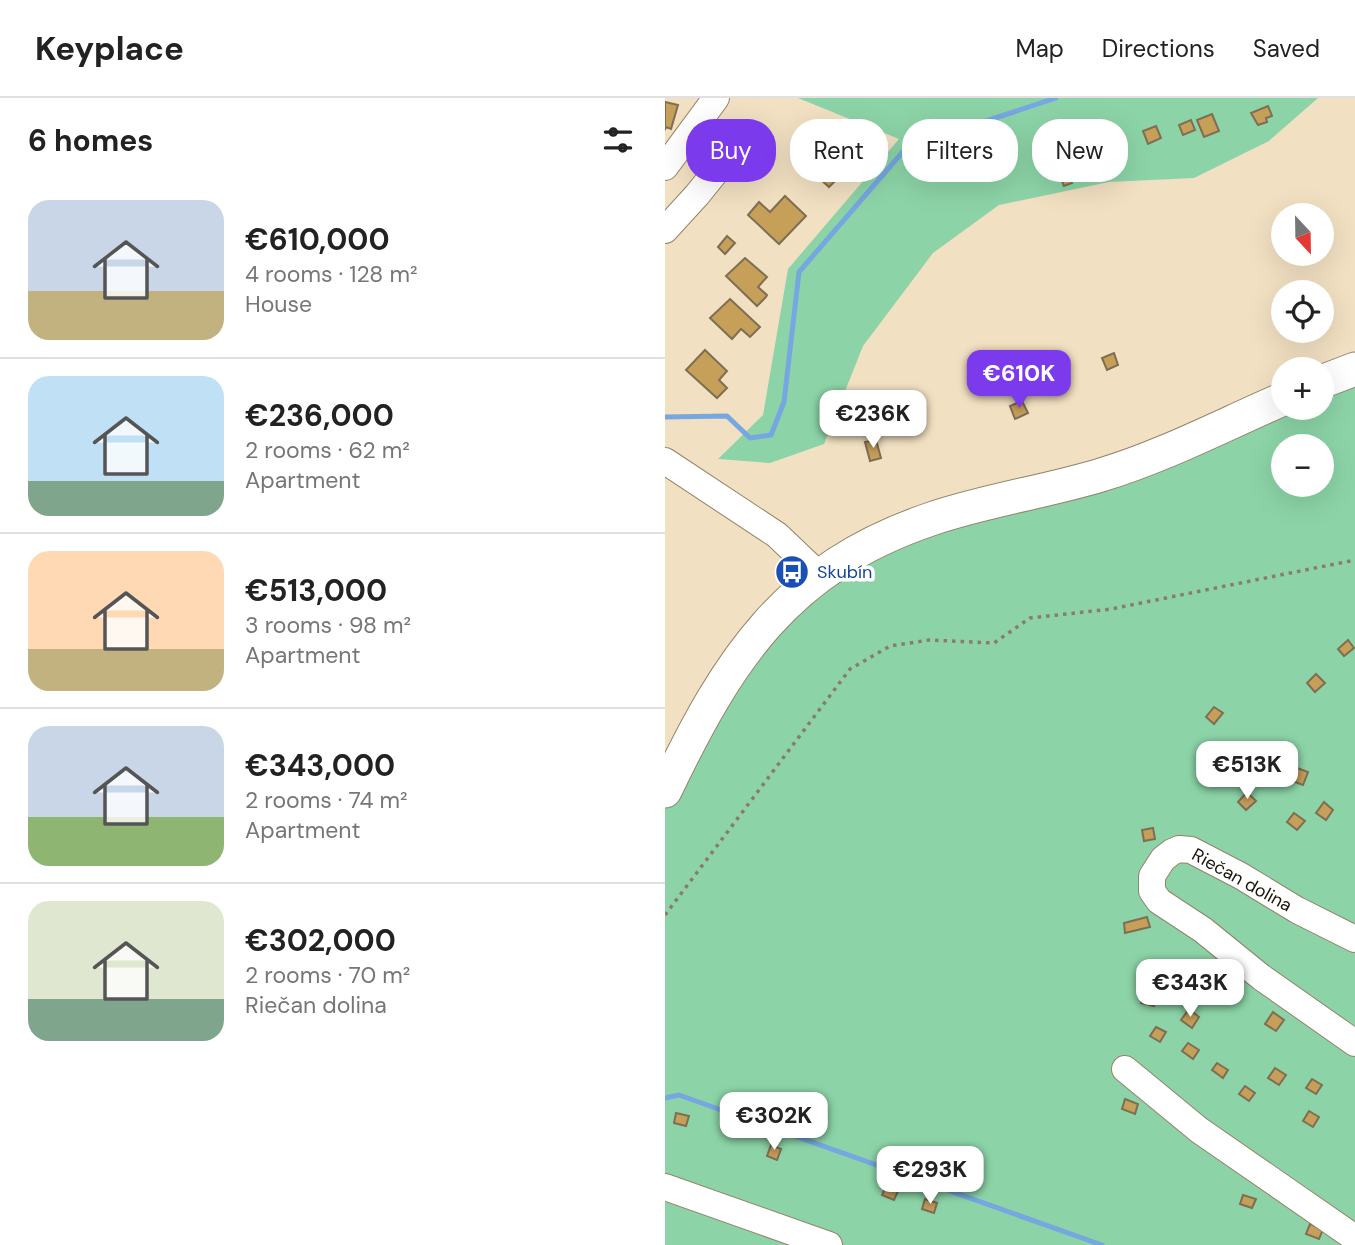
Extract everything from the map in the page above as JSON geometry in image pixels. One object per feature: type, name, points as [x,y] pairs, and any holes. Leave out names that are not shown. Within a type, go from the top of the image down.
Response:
[{"type":"main road","points":[[1334,378],[1355,369]]},
{"type":"main road","points":[[665,791],[709,704],[734,663],[764,625],[792,598],[850,556],[886,537],[931,519],[1103,474],[1151,457],[1271,404]]},
{"type":"street","points":[[665,167],[716,98]]},
{"type":"street","points":[[665,229],[707,182]]},
{"type":"street","points":[[665,461],[777,535],[820,576]]},
{"type":"street","name":"Riečan dolina","points":[[1355,939],[1297,910],[1191,850],[1178,849],[1172,852],[1163,859],[1152,876],[1152,891],[1159,901],[1203,930],[1261,977],[1355,1043]]},
{"type":"street","points":[[1125,1069],[1199,1130],[1355,1238]]},
{"type":"street","points":[[665,1187],[829,1245]]},
{"type":"path","points":[[665,915],[850,669],[890,646],[929,640],[994,643],[1030,618],[1111,609],[1355,560]]},
{"type":"green space","points":[[798,98],[1318,98],[1269,141],[1194,178],[1128,181],[1128,119],[1032,119],[1032,182],[1109,182],[999,205],[933,253],[863,346],[824,444],[770,463],[718,459],[763,415],[788,269],[862,182],[888,182],[888,152],[899,139],[888,135],[888,119],[850,119]]},
{"type":"green space","points":[[1355,384],[1355,1245],[665,1245],[665,809],[711,714],[776,613],[896,548],[1271,416],[1271,420],[1334,420],[1334,391]]},
{"type":"building","points":[[665,102],[678,105],[671,129],[666,127],[665,130]]},
{"type":"building","points":[[1268,106],[1272,116],[1266,118],[1267,122],[1258,125],[1251,113]]},
{"type":"building","points":[[1212,114],[1219,131],[1204,137],[1197,120]]},
{"type":"building","points":[[1191,120],[1195,130],[1183,135],[1179,125]]},
{"type":"building","points":[[1156,126],[1161,138],[1148,144],[1143,131]]},
{"type":"building","points":[[785,196],[806,216],[779,244],[748,215],[759,202],[770,212]]},
{"type":"building","points":[[727,236],[735,243],[725,254],[718,247]]},
{"type":"building","points":[[745,258],[767,277],[758,287],[767,295],[757,306],[726,276]]},
{"type":"building","points":[[730,299],[760,327],[750,337],[741,329],[732,339],[710,318]]},
{"type":"building","points":[[705,350],[727,371],[719,380],[727,388],[717,398],[686,370]]},
{"type":"building","points":[[1114,353],[1118,365],[1107,370],[1102,358]]},
{"type":"building","points":[[1022,401],[1028,413],[1015,419],[1010,406]]},
{"type":"building","points":[[876,440],[881,458],[870,461],[865,442]]},
{"type":"building","points":[[1348,640],[1354,648],[1344,656],[1338,649]]},
{"type":"building","points":[[1316,674],[1325,683],[1315,692],[1307,683]]},
{"type":"building","points":[[1214,707],[1223,713],[1214,724],[1206,717]]},
{"type":"building","points":[[1297,768],[1308,772],[1303,785],[1292,781]]},
{"type":"building","points":[[1247,792],[1256,801],[1246,810],[1238,802]]},
{"type":"building","points":[[1324,802],[1333,810],[1326,820],[1316,813]]},
{"type":"building","points":[[1294,813],[1305,821],[1297,830],[1287,822]]},
{"type":"building","points":[[1153,828],[1155,839],[1144,841],[1142,830]]},
{"type":"building","points":[[1147,917],[1150,927],[1125,933],[1124,923]]},
{"type":"building","points":[[1143,994],[1156,997],[1154,1006],[1141,1003]]},
{"type":"building","points":[[1189,1009],[1199,1017],[1192,1028],[1181,1020]]},
{"type":"building","points":[[1273,1012],[1284,1020],[1276,1031],[1265,1024]]},
{"type":"building","points":[[1156,1027],[1166,1032],[1160,1042],[1150,1036]]},
{"type":"building","points":[[1188,1043],[1199,1050],[1193,1059],[1182,1051]]},
{"type":"building","points":[[1217,1063],[1228,1070],[1223,1078],[1212,1070]]},
{"type":"building","points":[[1275,1068],[1286,1075],[1279,1085],[1268,1078]]},
{"type":"building","points":[[1312,1079],[1322,1085],[1316,1094],[1306,1088]]},
{"type":"building","points":[[1245,1086],[1255,1093],[1249,1101],[1239,1094]]},
{"type":"building","points":[[1125,1099],[1138,1104],[1135,1114],[1122,1109]]},
{"type":"building","points":[[1309,1111],[1319,1117],[1313,1127],[1303,1121]]},
{"type":"building","points":[[676,1113],[689,1116],[686,1126],[674,1123]]},
{"type":"building","points":[[771,1145],[781,1149],[777,1160],[767,1156]]},
{"type":"building","points":[[886,1186],[898,1191],[894,1200],[882,1195]]},
{"type":"building","points":[[1243,1195],[1256,1199],[1252,1208],[1240,1204]]},
{"type":"building","points":[[925,1199],[937,1203],[934,1213],[922,1209]]},
{"type":"building","points":[[1310,1224],[1323,1229],[1319,1239],[1306,1234]]},
{"type":"waterway","points":[[665,417],[727,416],[750,438],[771,435],[784,402],[799,272],[907,147],[1056,98]]},
{"type":"waterway","points":[[665,1098],[679,1095],[1102,1245]]},
{"type":"place","name":"Skubín","points":[[792,572]]}]
